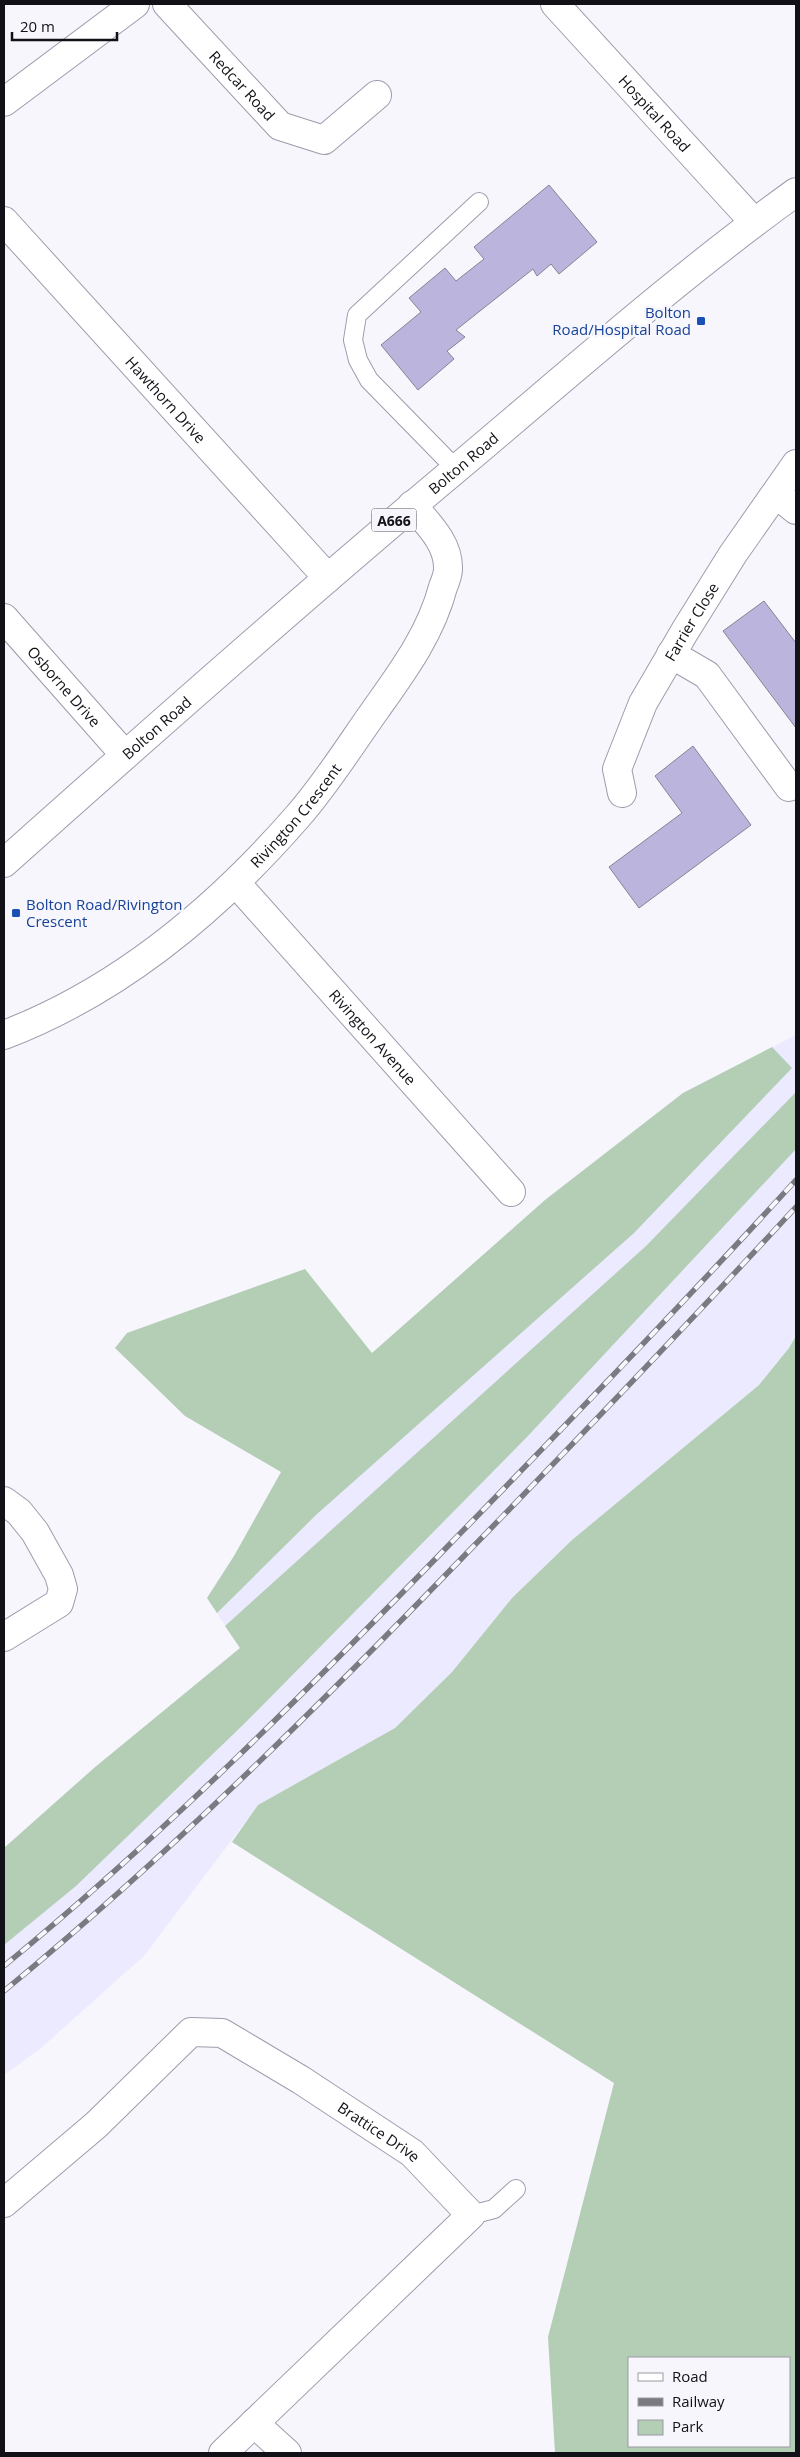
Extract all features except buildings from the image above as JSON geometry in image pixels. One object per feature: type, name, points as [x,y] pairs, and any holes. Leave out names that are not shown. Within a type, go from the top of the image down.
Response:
[{"type":"street","points":[[4,102],[135,4]]},
{"type":"street","name":"Redcar Road","points":[[168,4],[280,126],[324,140],[377,95]]},
{"type":"street","name":"Hospital Road","points":[[555,4],[754,222]]},
{"type":"street","name":"Bolton Road","points":[[4,863],[412,505],[598,348],[754,222],[796,192]]},
{"type":"street","name":"Hawthorn Drive","points":[[4,221],[328,578]]},
{"type":"street","name":"Farrier Close","points":[[622,793],[617,769],[644,703],[671,654],[733,554],[786,502],[796,464]]},
{"type":"street","name":"Rivington Crescent","points":[[4,1035],[42,1020],[146,958],[236,883],[300,815],[412,659],[440,600],[448,569],[444,547],[436,534],[412,505]]},
{"type":"street","name":"Osborne Drive","points":[[4,618],[125,755]]},
{"type":"street","points":[[671,654],[707,675],[789,787]]},
{"type":"street","name":"Rivington Avenue","points":[[236,883],[511,1192]]},
{"type":"street","points":[[4,1501],[19,1512],[35,1532],[59,1574],[63,1590],[59,1602],[54,1607],[4,1638]]},
{"type":"street","name":"Brattice Drive","points":[[4,2202],[96,2125],[191,2032],[222,2033],[412,2152],[471,2215]]},
{"type":"street","points":[[223,2453],[471,2215]]},
{"type":"street","points":[[254,2424],[287,2453]]},
{"type":"lane","points":[[456,469],[369,380],[358,360],[353,340],[356,315],[479,202]]},
{"type":"lane","points":[[471,2215],[494,2209],[516,2189]]},
{"type":"shaded area","points":[[796,1035],[796,1336],[789,1348],[759,1385],[572,1540],[512,1598],[452,1672],[395,1728],[258,1805],[144,1956],[41,2048],[4,2075],[4,1848],[94,1768],[240,1648],[207,1598],[234,1556],[545,1200],[683,1093]]},
{"type":"green space","points":[[772,1047],[792,1068],[634,1233],[317,1514],[217,1613],[207,1598],[234,1556],[281,1472],[185,1416],[115,1348],[127,1333],[305,1269],[372,1353],[545,1200],[683,1093]]},
{"type":"green space","points":[[796,1092],[796,1149],[527,1437],[246,1722],[76,1886],[4,1945],[4,1848],[94,1768],[240,1648],[225,1626],[646,1246]]},
{"type":"green space","points":[[796,1336],[796,2453],[555,2453],[548,2337],[614,2083],[232,1842],[258,1805],[395,1728],[452,1672],[512,1598],[572,1540],[759,1385],[789,1348]]},
{"type":"railway","points":[[4,1966],[120,1866],[287,1709],[395,1601],[580,1410],[796,1180]]},
{"type":"railway","points":[[4,1991],[124,1888],[297,1725],[548,1470],[796,1207]]},
{"type":"place","name":"Bolton Road/Hospital Road","points":[[701,321]]},
{"type":"place","name":"Bolton Road/Rivington Crescent","points":[[16,913]]}]
